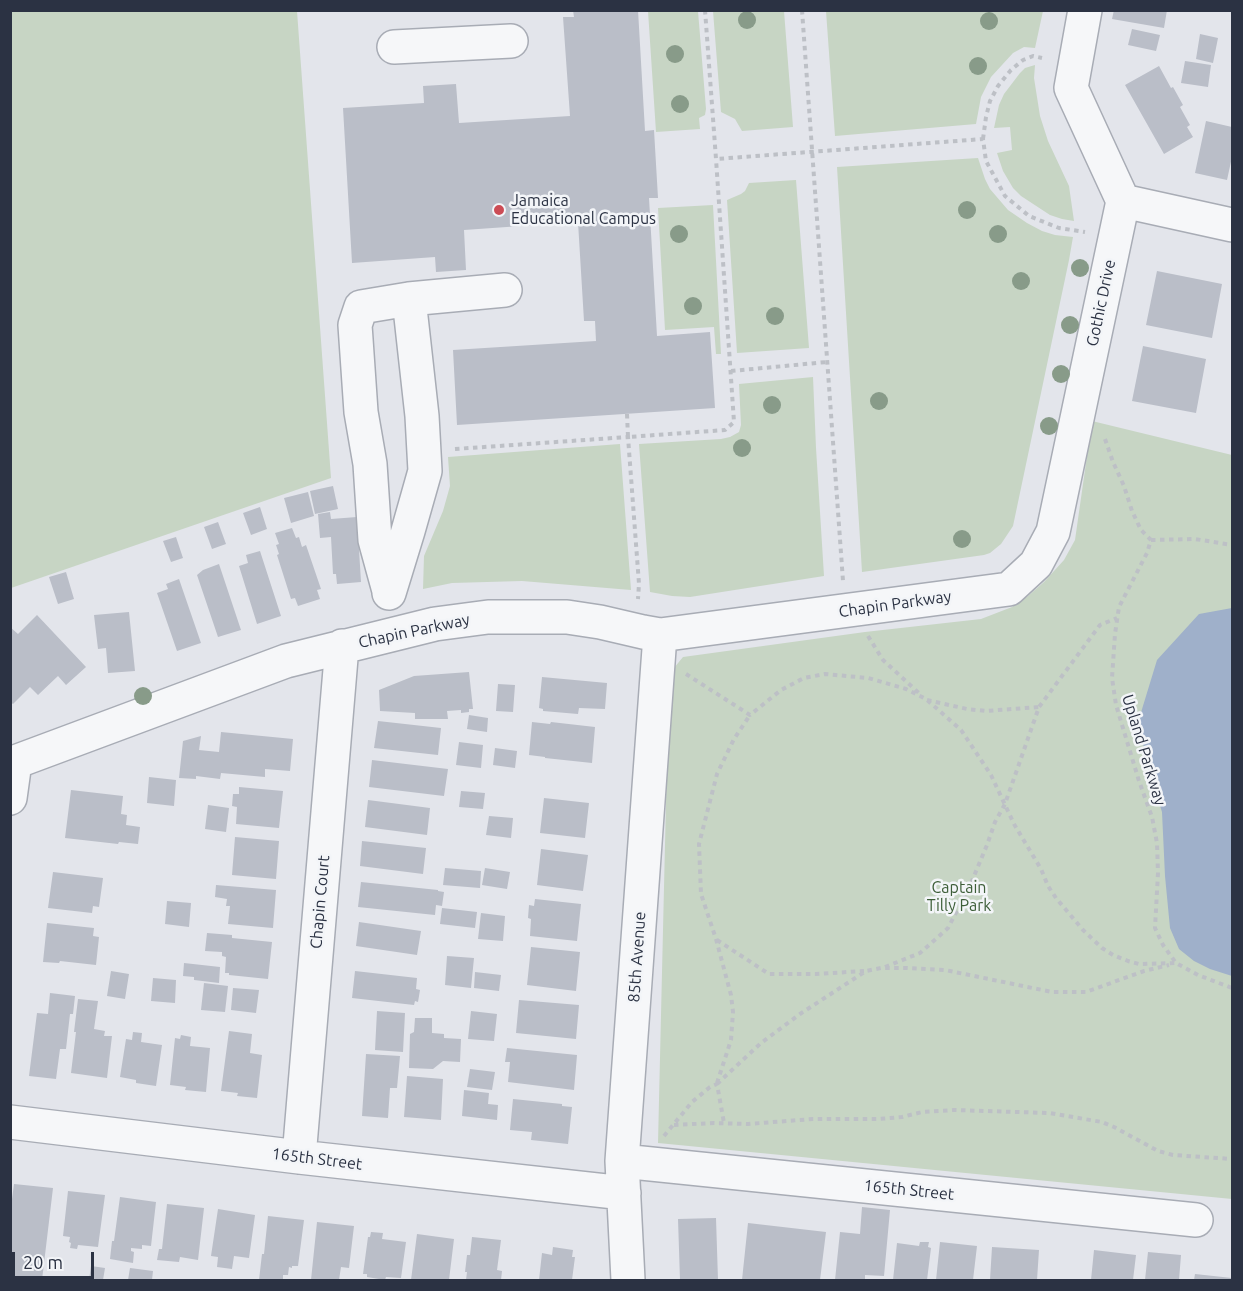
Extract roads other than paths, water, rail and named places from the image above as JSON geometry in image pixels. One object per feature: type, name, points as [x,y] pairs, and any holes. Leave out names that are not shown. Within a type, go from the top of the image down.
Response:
[{"type":"street","points":[[1085,10],[1071,88],[1123,201],[1233,225]]},
{"type":"street","points":[[394,47],[511,41]]},
{"type":"street","name":"Gothic Drive","points":[[1009,589],[1036,564],[1053,532],[1123,201]]},
{"type":"street","points":[[389,591],[375,540],[370,464],[361,412],[355,326],[361,307],[409,299],[505,290]]},
{"type":"street","points":[[386,637],[389,591],[425,471],[422,416],[409,299]]},
{"type":"street","name":"Chapin Parkway","points":[[10,798],[15,762],[286,661],[435,624],[488,617],[567,617],[660,635],[1009,589]]},
{"type":"street","name":"85th Avenue","points":[[628,1281],[622,1161],[660,635]]},
{"type":"street","name":"Chapin Court","points":[[299,1157],[342,646]]},
{"type":"street","name":"165th Street","points":[[10,1122],[624,1193]]},
{"type":"street","name":"165th Street","points":[[622,1161],[1196,1220]]},
{"type":"water","points":[[1232,608],[1232,976],[1194,961],[1179,949],[1170,928],[1162,812],[1146,761],[1139,719],[1157,660],[1199,614]]},
{"type":"place","name":"Jamaica Educational Campus","points":[[499,210]]},
{"type":"park label","name":"Captain Tilly Park","points":[[959,897]]}]
